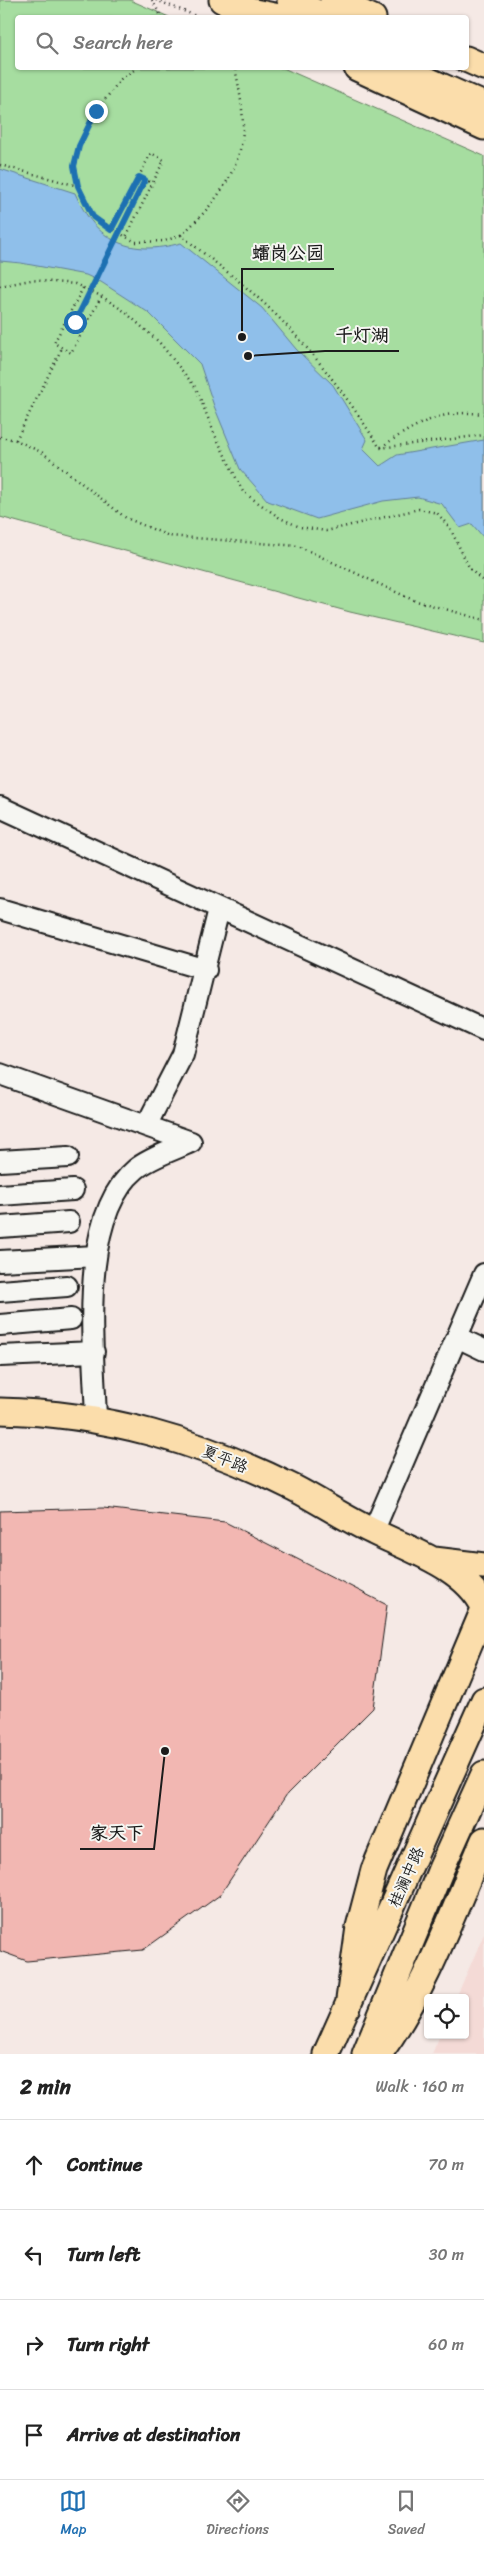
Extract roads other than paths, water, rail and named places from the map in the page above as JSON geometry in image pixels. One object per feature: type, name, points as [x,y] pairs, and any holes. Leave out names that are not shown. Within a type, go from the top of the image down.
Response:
[{"type":"main road","points":[[290,0],[322,15]]},
{"type":"main road","points":[[333,0],[366,15]]},
{"type":"main road","points":[[244,7],[273,15]]},
{"type":"main road","points":[[469,60],[484,67]]},
{"type":"main road","points":[[361,70],[484,127]]},
{"type":"main road","points":[[405,70],[484,105]]},
{"type":"main road","points":[[445,70],[484,87]]},
{"type":"main road","name":"夏平路","points":[[0,1411],[56,1414],[96,1419],[174,1438],[232,1461],[293,1488],[373,1532],[434,1560],[475,1591],[484,1608]]},
{"type":"main road","name":"夏平路","points":[[434,1560],[484,1566]]},
{"type":"main road","points":[[348,2007],[359,1927],[374,1870],[484,1608]]},
{"type":"main road","name":"桂澜中路","points":[[326,2054],[484,1700]]},
{"type":"main road","name":"桂澜中路","points":[[365,2054],[441,1869],[484,1774]]},
{"type":"main road","points":[[379,2054],[401,2022],[422,1981],[484,1840]]},
{"type":"street","points":[[0,807],[484,1030]]},
{"type":"street","points":[[0,909],[206,970]]},
{"type":"street","points":[[146,1126],[183,1054],[206,970],[219,909]]},
{"type":"street","points":[[0,1074],[191,1142],[137,1169],[117,1190],[101,1231],[92,1275],[96,1419]]},
{"type":"street","points":[[0,1161],[68,1157]]},
{"type":"street","points":[[0,1195],[73,1190]]},
{"type":"street","points":[[0,1227],[69,1222]]},
{"type":"street","points":[[0,1261],[96,1256]]},
{"type":"street","points":[[373,1532],[484,1275]]},
{"type":"street","points":[[0,1291],[67,1286]]},
{"type":"street","points":[[0,1325],[71,1319]]},
{"type":"street","points":[[456,1337],[484,1350]]},
{"type":"street","points":[[0,1356],[94,1352]]},
{"type":"water","points":[[0,169],[75,193],[83,210],[93,223],[104,234],[117,242],[146,248],[181,243],[262,308],[296,349],[333,385],[367,440],[363,449],[380,466],[397,455],[484,440],[484,538],[472,524],[460,528],[442,504],[418,497],[383,501],[317,519],[268,501],[240,469],[214,406],[200,364],[149,313],[101,282],[86,275],[0,261]]},
{"type":"place","name":"𧒽岗公园","points":[[242,337]]},
{"type":"place","name":"千灯湖","points":[[248,356]]},
{"type":"place","name":"家天下","points":[[165,1751]]}]
